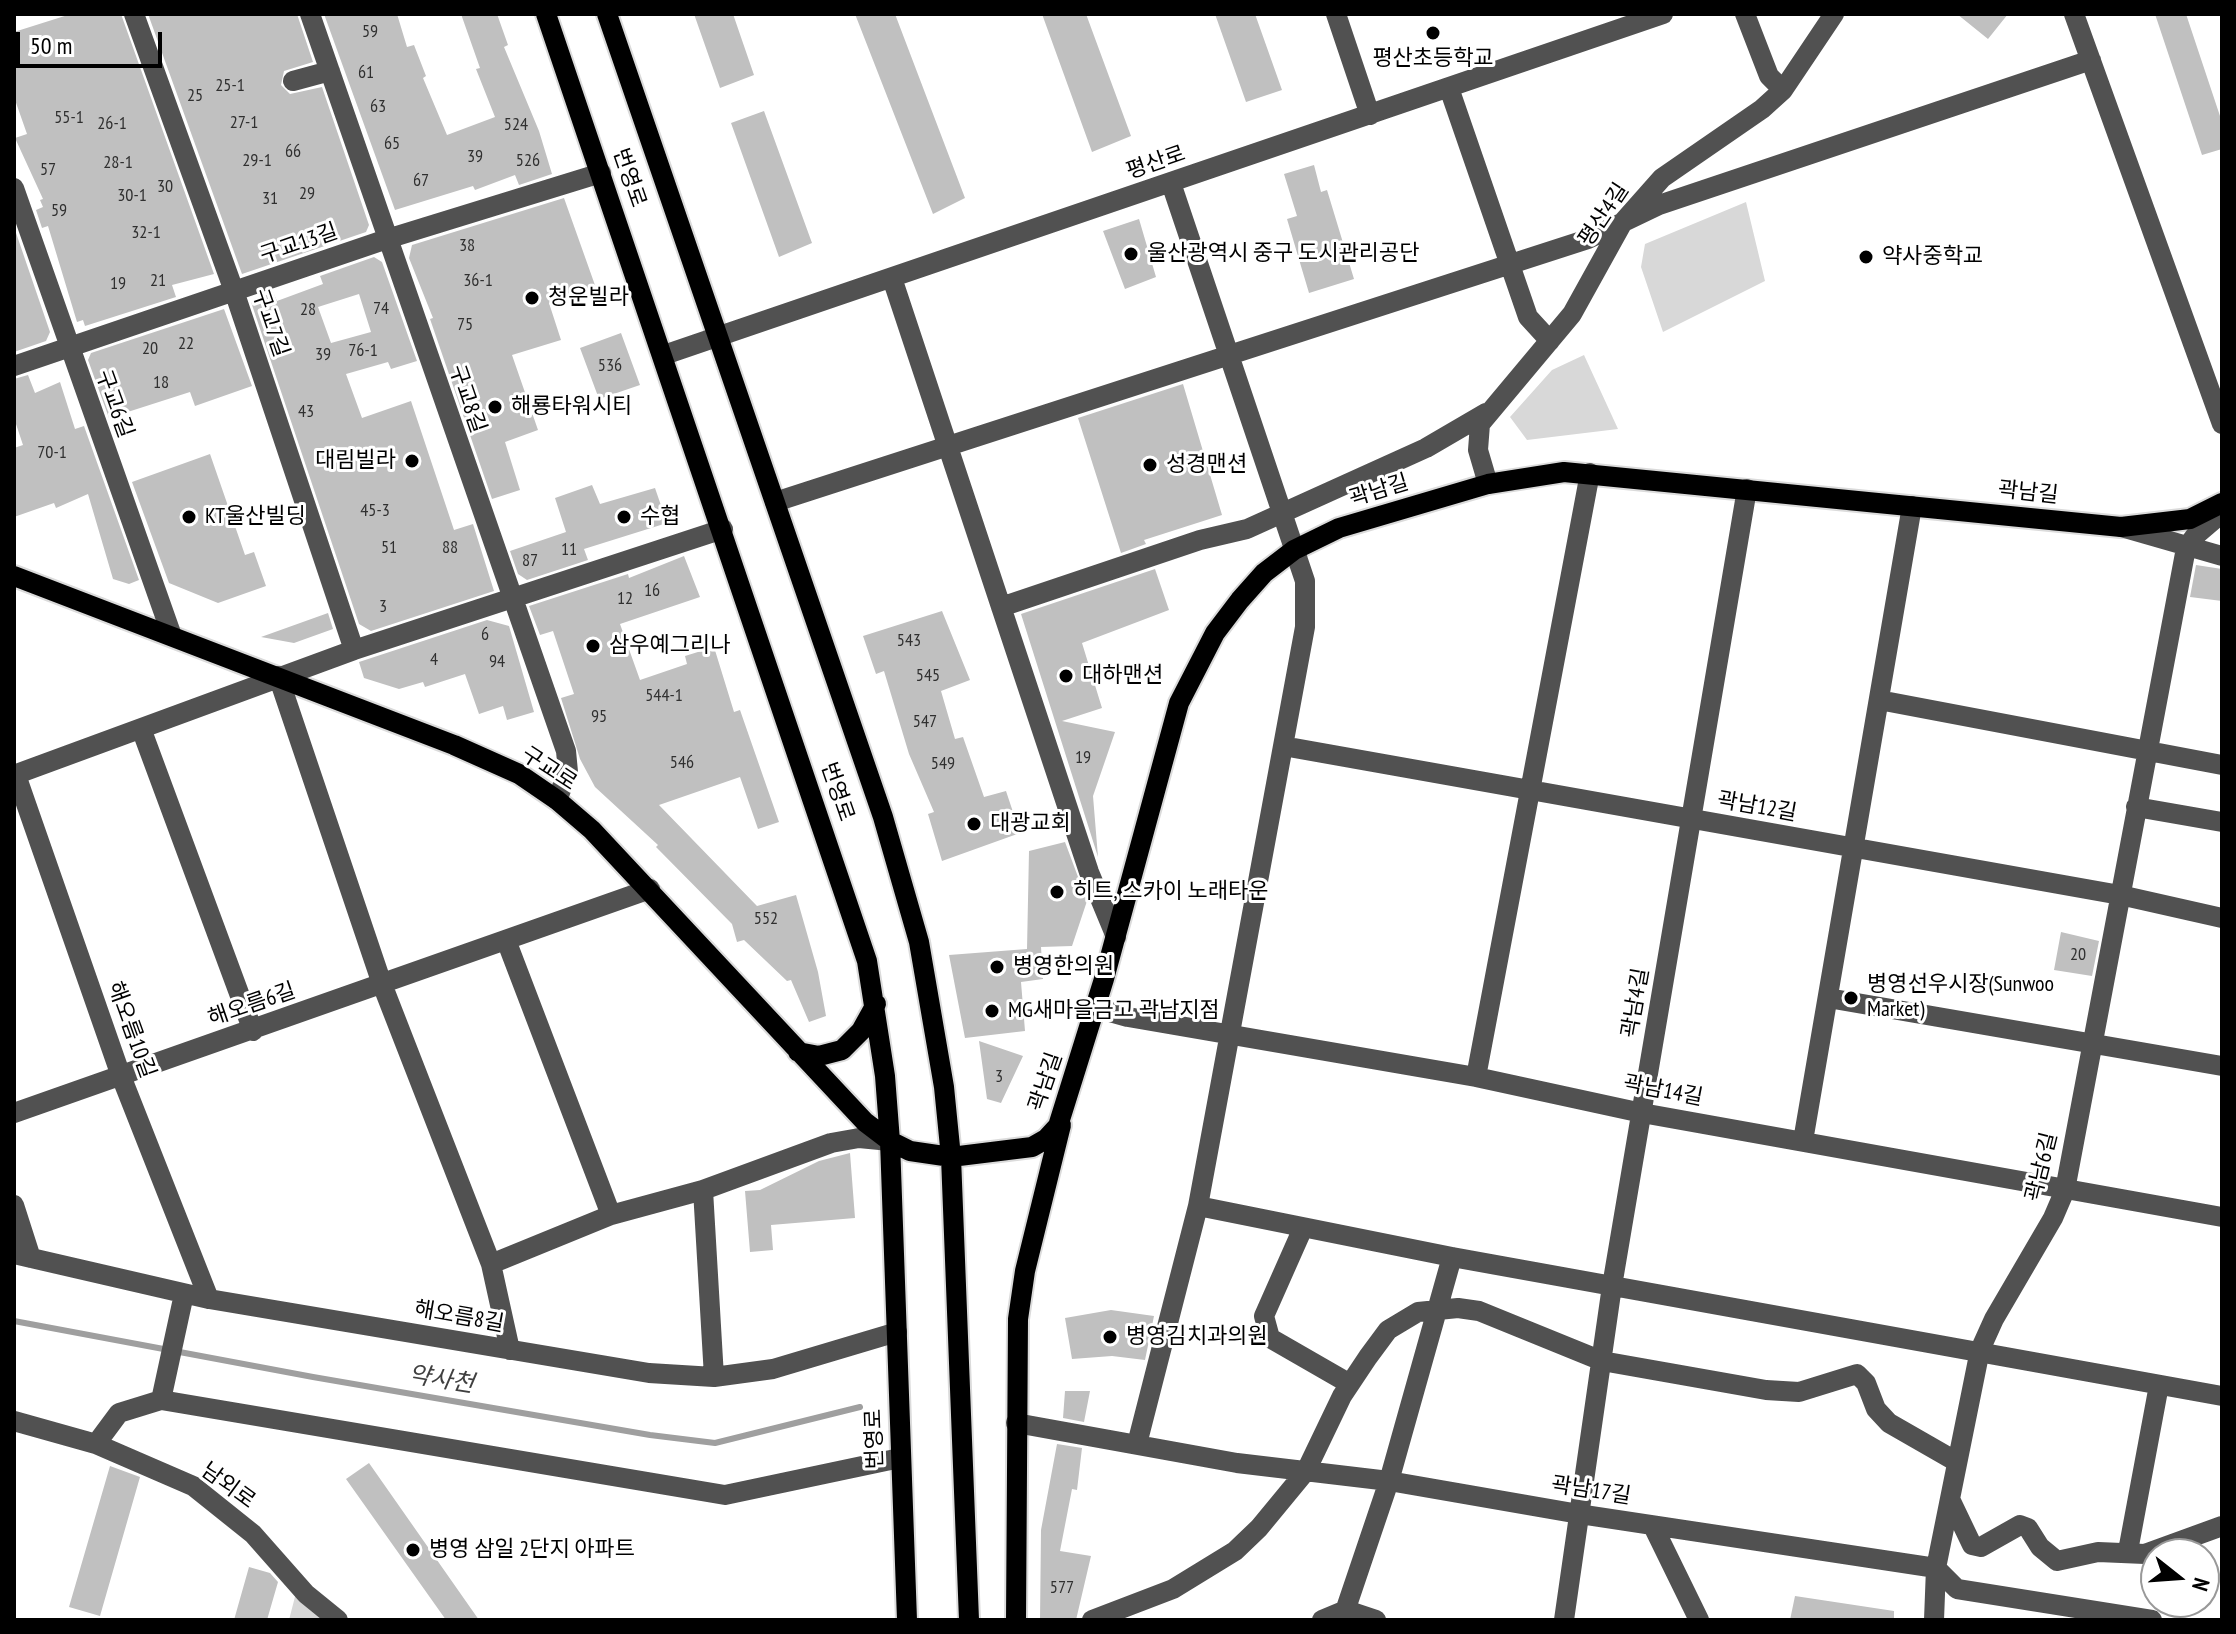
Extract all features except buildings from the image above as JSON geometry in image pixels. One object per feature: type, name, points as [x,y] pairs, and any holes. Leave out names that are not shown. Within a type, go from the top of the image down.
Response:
[{"type":"main road","name":"번영로","points":[[546,14],[850,904],[876,1004],[890,1141],[907,1620]]},
{"type":"main road","name":"번영로","points":[[607,14],[905,886],[931,999],[951,1157],[969,1620]]},
{"type":"main road","name":"곽남길","points":[[951,1157],[1032,1147],[1046,1139],[1065,1110],[1116,937],[1168,737],[1188,681],[1215,633],[1240,600],[1264,573],[1294,550],[1339,528],[1488,484],[1540,473],[1590,473],[2121,527],[2190,519],[2222,503]]},
{"type":"main road","name":"구교로","points":[[14,576],[454,745],[519,774],[557,800],[650,889],[839,1097],[890,1141],[930,1156],[951,1157]]},
{"type":"main road","points":[[798,1052],[819,1056],[842,1050],[861,1031],[876,1004]]},
{"type":"main road","points":[[1016,1620],[1018,1319],[1025,1271],[1065,1110]]},
{"type":"street","name":"구교7길","points":[[134,14],[234,291],[354,650]]},
{"type":"street","name":"구교8길","points":[[310,14],[510,598],[566,751],[568,772],[557,800]]},
{"type":"street","points":[[1336,14],[1370,115]]},
{"type":"street","name":"평산로","points":[[664,355],[1663,14]]},
{"type":"street","points":[[1745,14],[1769,76],[1783,90]]},
{"type":"street","name":"평산4길","points":[[1488,484],[1477,436],[1488,412],[1550,341],[1584,294],[1623,222],[1662,178],[1762,109],[1783,90],[1834,14]]},
{"type":"street","points":[[2074,14],[2222,424]]},
{"type":"street","points":[[775,502],[1588,239],[1659,205],[2091,60]]},
{"type":"street","points":[[293,81],[330,71]]},
{"type":"street","points":[[1449,88],[1528,317],[1550,341]]},
{"type":"street","name":"구교13길","points":[[14,366],[69,350],[387,239],[601,173]]},
{"type":"street","points":[[1137,1444],[1198,1206],[1305,627],[1305,581],[1171,183]]},
{"type":"street","name":"구교6길","points":[[14,188],[172,636]]},
{"type":"street","points":[[892,278],[1089,872],[1116,937]]},
{"type":"street","points":[[1001,607],[1200,540],[1247,529],[1426,448],[1488,412]]},
{"type":"street","points":[[1476,1077],[1590,473]]},
{"type":"street","name":"곽남4길","points":[[1564,1620],[1612,1286],[1747,489]]},
{"type":"street","points":[[1803,1141],[1912,506]]},
{"type":"street","points":[[2186,548],[2222,513]]},
{"type":"street","points":[[2121,527],[2222,556]]},
{"type":"street","points":[[15,775],[142,731],[278,676],[723,529]]},
{"type":"street","name":"곽남6길","points":[[1934,1620],[1936,1568],[1980,1350],[1994,1319],[2053,1218],[2065,1190],[2186,548]]},
{"type":"street","points":[[278,676],[382,984],[491,1264],[510,1350]]},
{"type":"street","points":[[1879,700],[2222,765]]},
{"type":"street","points":[[142,731],[253,1031]]},
{"type":"street","name":"곽남12길","points":[[1283,746],[2120,895],[2222,918]]},
{"type":"street","name":"해오름10길","points":[[15,775],[121,1076],[209,1299]]},
{"type":"street","points":[[2136,807],[2222,822]]},
{"type":"street","name":"해오름6길","points":[[14,1113],[650,889]]},
{"type":"street","points":[[506,940],[611,1215]]},
{"type":"street","points":[[1828,998],[2222,1066]]},
{"type":"street","name":"곽남14길","points":[[1096,1008],[1230,1036],[1476,1077],[1642,1113],[2222,1217]]},
{"type":"street","points":[[491,1264],[611,1215],[703,1190],[831,1143],[859,1138],[890,1141]]},
{"type":"street","points":[[703,1190],[714,1377]]},
{"type":"street","points":[[14,1205],[22,1256]]},
{"type":"street","points":[[1198,1206],[1452,1257],[2222,1396]]},
{"type":"street","points":[[1303,1228],[1264,1316],[1270,1338],[1350,1384]]},
{"type":"street","name":"해오름8길","points":[[22,1256],[209,1299],[649,1373],[714,1377],[773,1369],[897,1332]]},
{"type":"street","points":[[1344,1615],[1389,1481],[1452,1257]]},
{"type":"street","points":[[161,1400],[184,1294]]},
{"type":"street","points":[[1092,1620],[1149,1612],[1235,1551],[1259,1528],[1306,1471],[1350,1384],[1388,1330],[1418,1312],[1479,1311],[1602,1361],[1678,1377],[1799,1392],[1857,1374],[1866,1383],[1876,1409],[1889,1423],[1957,1462]]},
{"type":"street","points":[[2128,1551],[2159,1385]]},
{"type":"street","points":[[96,1444],[119,1413],[161,1400],[725,1495],[900,1458]]},
{"type":"street","name":"남외로","points":[[14,1421],[96,1444],[193,1486],[253,1534],[306,1594],[338,1620]]},
{"type":"street","name":"곽남17길","points":[[1016,1423],[1237,1463],[1389,1481],[1653,1526],[1936,1568],[1957,1589],[2152,1620]]},
{"type":"street","points":[[1950,1499],[1972,1545],[1981,1547],[2020,1525],[2028,1528],[2045,1553],[2057,1561],[2098,1552],[2145,1554],[2222,1526]]},
{"type":"street","points":[[1653,1526],[1699,1620]]},
{"type":"street","points":[[1322,1620],[1344,1615],[1376,1620]]},
{"type":"shaded area","points":[[1746,202],[1765,281],[1663,332],[1641,267],[1645,244]]},
{"type":"shaded area","points":[[1584,355],[1618,429],[1527,440],[1510,417],[1552,370]]},
{"type":"shaded area","points":[[298,1585],[326,1620],[289,1620]]},
{"type":"waterway","name":"약사천","points":[[14,1321],[313,1377],[650,1435],[715,1443],[860,1407]]},
{"type":"place","name":"평산초등학교","points":[[1433,33]]},
{"type":"place","name":"울산광역시 중구 도시관리공단","points":[[1131,254]]},
{"type":"place","name":"약사중학교","points":[[1866,257]]},
{"type":"place","name":"청운빌라","points":[[532,298]]},
{"type":"place","name":"해룡타워시티","points":[[495,407]]},
{"type":"place","name":"대림빌라","points":[[412,461]]},
{"type":"place","name":"성경맨션","points":[[1150,465]]},
{"type":"place","name":"KT울산빌딩","points":[[189,517]]},
{"type":"place","name":"수협","points":[[624,517]]},
{"type":"place","name":"삼우예그리나","points":[[593,646]]},
{"type":"place","name":"대하맨션","points":[[1066,676]]},
{"type":"place","name":"대광교회","points":[[974,824]]},
{"type":"place","name":"히트, 스카이 노래타운","points":[[1057,892]]},
{"type":"place","name":"병영한의원","points":[[997,967]]},
{"type":"place","name":"병영선우시장(Sunwoo Market)","points":[[1851,998]]},
{"type":"place","name":"MG새마을금고 곽남지점","points":[[992,1011]]},
{"type":"place","name":"병영김치과의원","points":[[1110,1337]]},
{"type":"place","name":"병영 삼일 2단지 아파트","points":[[413,1550]]}]
